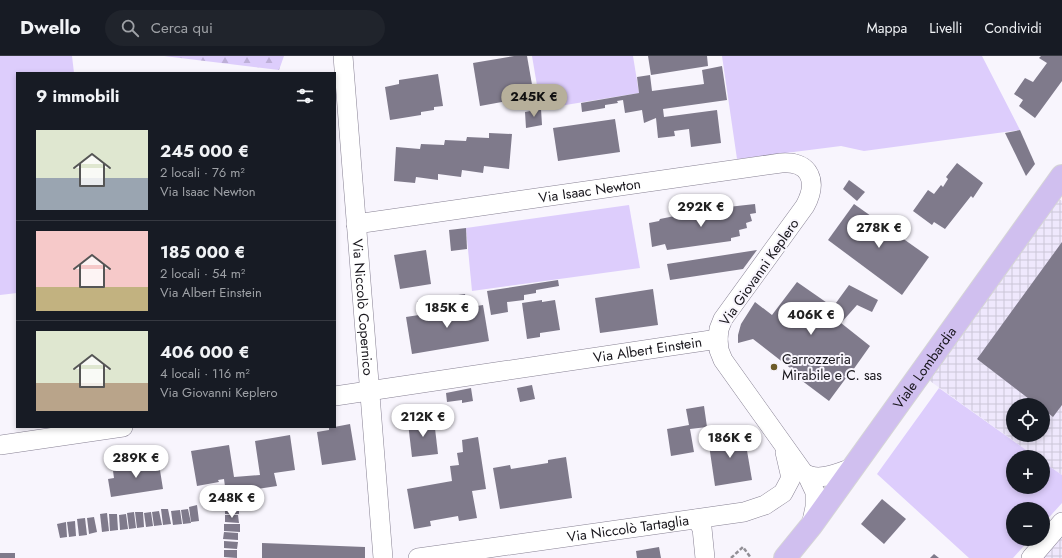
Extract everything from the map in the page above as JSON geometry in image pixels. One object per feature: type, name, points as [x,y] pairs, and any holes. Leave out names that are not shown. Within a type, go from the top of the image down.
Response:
[{"type":"main road","name":"Viale Lombardia","points":[[785,558],[811,526],[1062,176]]},
{"type":"street","name":"Via Niccolò Copernico","points":[[343,56],[383,558]]},
{"type":"street","name":"Via Isaac Newton","points":[[356,224],[789,162],[804,168],[810,174],[812,183],[811,192],[805,206]]},
{"type":"street","name":"Via Giovanni Keplero","points":[[718,339],[719,329],[723,319],[805,206]]},
{"type":"street","name":"Via Albert Einstein","points":[[336,396],[718,339],[719,350],[723,360],[803,472],[807,475],[815,492],[815,507],[811,526]]},
{"type":"street","points":[[0,445],[116,428]]},
{"type":"street","name":"Via Niccolò Tartaglia","points":[[418,558],[744,512],[765,505],[783,493],[790,478],[784,445]]},
{"type":"street","points":[[807,475],[825,477],[852,468]]},
{"type":"street","points":[[696,519],[702,528],[705,558]]},
{"type":"street","points":[[1031,558],[1062,522]]},
{"type":"path","points":[[731,558],[743,547],[751,558]]},
{"type":"shaded area","points":[[1053,194],[1062,201],[1062,475],[1050,467],[1050,450],[1026,450],[1015,442],[1050,442],[1050,398],[1006,398],[1006,435],[923,376]]},
{"type":"shaded area","points":[[1062,527],[1062,558],[1036,558],[1046,546],[1050,546],[1050,541]]},
{"type":"green space","points":[[0,56],[72,56],[74,72],[16,72],[16,293],[0,295]]},
{"type":"green space","points":[[164,56],[284,56],[279,70]]},
{"type":"green space","points":[[532,56],[633,56],[639,93],[541,109]]},
{"type":"green space","points":[[722,56],[982,56],[1020,130],[864,151],[841,146],[737,159]]},
{"type":"green space","points":[[629,205],[640,268],[472,291],[466,228]]},
{"type":"green space","points":[[939,388],[1006,436],[1006,442],[1015,442],[1026,450],[1006,450],[1006,494],[1050,494],[1050,467],[1062,475],[1062,503],[1050,516],[1050,502],[1006,502],[1006,546],[1024,546],[1013,558],[969,558],[877,474]]},
{"type":"building","points":[[514,56],[527,56],[534,96],[480,106],[473,63]]},
{"type":"building","points":[[648,56],[707,56],[708,66],[651,75]]},
{"type":"building","points":[[1041,56],[1062,56],[1062,81],[1035,118],[1019,106],[1023,100],[1014,94],[1025,78],[1033,82],[1047,63],[1039,58]]},
{"type":"building","points":[[722,66],[727,100],[663,109],[664,117],[717,110],[721,143],[691,147],[689,129],[674,131],[675,136],[658,138],[656,118],[644,123],[642,110],[625,113],[623,100],[617,101],[618,103],[605,105],[605,108],[582,112],[581,103],[639,93],[637,77],[650,75],[652,91],[704,84],[702,70]]},
{"type":"building","points":[[438,74],[443,106],[434,107],[434,110],[421,112],[421,115],[390,120],[385,87],[399,84],[399,80]]},
{"type":"building","points":[[541,109],[542,125],[526,128],[525,112]]},
{"type":"building","points":[[615,119],[620,152],[558,161],[553,128]]},
{"type":"building","points":[[1020,130],[1035,164],[1026,176],[1005,133]]},
{"type":"building","points":[[489,133],[512,134],[509,169],[484,166],[483,173],[462,170],[461,177],[438,174],[438,180],[416,177],[415,183],[394,181],[396,147],[420,149],[421,144],[444,145],[445,140],[466,141],[467,137],[489,138]]},
{"type":"building","points":[[957,163],[983,183],[973,198],[971,196],[945,229],[934,222],[932,225],[913,211],[928,190],[934,194],[941,185],[943,187],[948,179],[946,177]]},
{"type":"building","points":[[849,180],[865,192],[857,201],[843,189]]},
{"type":"building","points":[[755,204],[756,213],[750,214],[752,221],[746,223],[747,228],[739,230],[740,236],[731,238],[731,241],[667,250],[665,244],[652,247],[649,223],[659,221],[660,219],[699,211],[701,219],[712,218],[712,214],[719,214],[719,208]]},
{"type":"building","points":[[854,204],[929,257],[902,295],[828,240]]},
{"type":"building","points":[[466,228],[467,249],[451,251],[449,230]]},
{"type":"building","points":[[1062,242],[1062,405],[1053,417],[1050,415],[1050,398],[1028,398],[977,359]]},
{"type":"building","points":[[426,250],[431,284],[400,289],[394,255]]},
{"type":"building","points":[[757,250],[743,269],[670,280],[667,264]]},
{"type":"building","points":[[558,280],[559,286],[536,290],[536,293],[524,295],[524,300],[507,302],[508,312],[491,315],[487,291]]},
{"type":"building","points":[[797,282],[833,307],[849,285],[878,300],[872,312],[857,305],[841,323],[870,346],[853,370],[851,368],[844,377],[846,378],[829,401],[797,377],[798,374],[753,339],[738,343],[738,335],[741,324],[755,302],[772,315]]},
{"type":"building","points":[[653,289],[658,325],[600,333],[595,298]]},
{"type":"building","points":[[465,294],[467,304],[443,308],[443,306],[419,309],[417,301]]},
{"type":"building","points":[[542,300],[542,302],[555,300],[560,330],[540,333],[540,337],[527,339],[522,303]]},
{"type":"building","points":[[483,305],[489,341],[412,354],[406,317]]},
{"type":"building","points":[[532,385],[535,399],[520,402],[517,388]]},
{"type":"building","points":[[471,388],[473,401],[462,403],[462,400],[447,402],[446,393]]},
{"type":"building","points":[[704,406],[707,427],[690,429],[694,452],[671,456],[667,429],[689,425],[686,409]]},
{"type":"building","points":[[434,420],[438,454],[412,457],[408,423]]},
{"type":"building","points":[[350,424],[356,460],[322,465],[317,432],[329,430],[329,428],[336,428],[336,427]]},
{"type":"building","points":[[744,433],[752,480],[715,486],[708,438]]},
{"type":"building","points":[[290,435],[295,470],[274,473],[277,486],[226,494],[224,479],[218,480],[219,482],[197,486],[191,451],[229,445],[234,477],[260,475],[255,441]]},
{"type":"building","points":[[478,437],[486,489],[472,491],[477,518],[459,521],[458,516],[430,521],[431,526],[414,529],[407,489],[452,481],[450,466],[459,465],[457,453],[463,452],[462,440]]},
{"type":"building","points":[[146,456],[148,468],[159,464],[163,489],[111,497],[108,479],[114,478],[113,471],[134,468],[132,458]]},
{"type":"building","points":[[566,457],[572,498],[500,509],[493,468],[510,465],[511,469],[548,463],[548,460]]},
{"type":"building","points":[[226,497],[239,498],[239,505],[225,505]]},
{"type":"building","points":[[882,499],[906,519],[884,544],[861,524]]},
{"type":"building","points":[[197,505],[199,521],[191,522],[189,507]]},
{"type":"building","points":[[225,506],[239,507],[239,514],[225,514]]},
{"type":"building","points":[[161,509],[168,509],[171,524],[163,525]]},
{"type":"building","points":[[188,509],[191,523],[183,524],[181,510]]},
{"type":"building","points":[[180,510],[182,524],[173,525],[171,511]]},
{"type":"building","points":[[159,511],[162,525],[154,526],[152,512]]},
{"type":"building","points":[[134,512],[136,528],[129,529],[127,513]]},
{"type":"building","points":[[135,512],[143,512],[144,527],[137,528]]},
{"type":"building","points":[[151,512],[153,526],[146,527],[144,513]]},
{"type":"building","points":[[107,513],[109,531],[102,532],[100,514]]},
{"type":"building","points":[[109,514],[117,514],[118,530],[110,531]]},
{"type":"building","points":[[126,514],[128,529],[120,530],[119,515]]},
{"type":"building","points":[[225,515],[238,515],[239,523],[225,522]]},
{"type":"building","points":[[94,517],[97,532],[89,534],[87,518]]},
{"type":"building","points":[[85,518],[87,535],[79,536],[77,519]]},
{"type":"building","points":[[75,521],[76,536],[69,537],[67,522]]},
{"type":"building","points":[[66,522],[67,537],[60,538],[57,524]]},
{"type":"building","points":[[224,524],[240,524],[240,532],[224,531]]},
{"type":"building","points":[[224,532],[238,533],[238,540],[223,539]]},
{"type":"building","points":[[224,541],[238,542],[237,549],[224,548]]},
{"type":"building","points":[[262,543],[365,547],[365,558],[262,558]]},
{"type":"building","points":[[659,547],[661,558],[637,558],[636,551]]},
{"type":"building","points":[[224,550],[237,550],[237,558],[224,557]]},
{"type":"building","points":[[0,553],[15,553],[15,558],[0,558]]},
{"type":"building","points":[[934,554],[939,558],[930,558]]},
{"type":"place","name":"Carrozzeria Mirabile e C. sas","points":[[774,367]]}]
